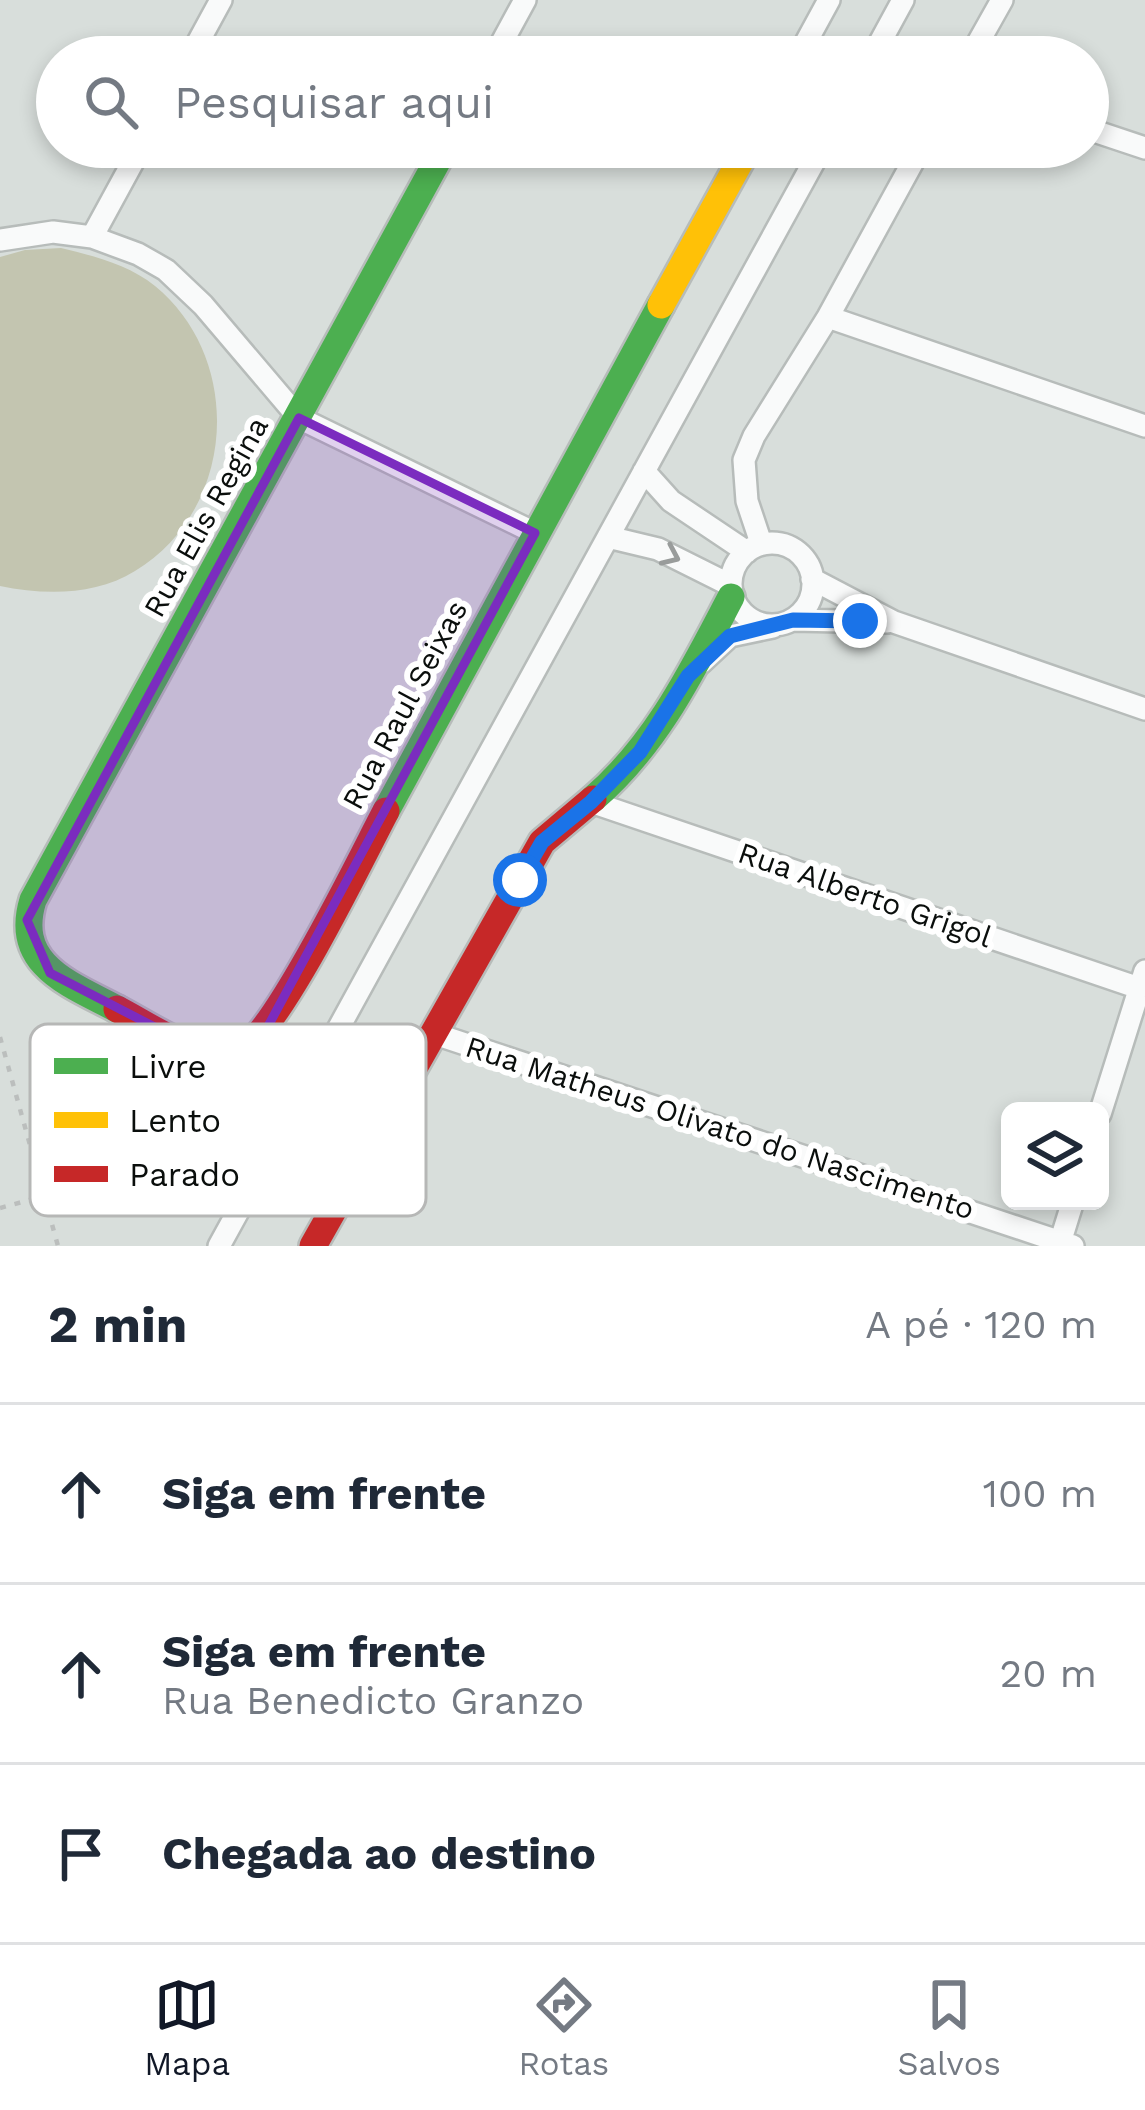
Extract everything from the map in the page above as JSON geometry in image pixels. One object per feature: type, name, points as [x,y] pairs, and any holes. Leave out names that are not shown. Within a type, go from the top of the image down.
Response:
[{"type":"street","points":[[201,36],[221,0]]},
{"type":"street","points":[[505,36],[525,0]]},
{"type":"street","points":[[809,36],[829,0]]},
{"type":"street","points":[[884,36],[904,0]]},
{"type":"street","points":[[982,36],[1002,0]]},
{"type":"street","points":[[1109,136],[1145,148]]},
{"type":"street","points":[[92,237],[130,168]]},
{"type":"street","name":"Rua Elis Regina","points":[[28,920],[33,900],[435,168]]},
{"type":"street","name":"Rua Raul Seixas","points":[[268,1024],[736,168]]},
{"type":"street","points":[[341,1024],[810,168]]},
{"type":"street","points":[[754,548],[744,460],[910,168]]},
{"type":"street","points":[[0,239],[52,232],[92,237],[138,254],[166,270],[203,305],[298,418],[535,533]]},
{"type":"street","points":[[828,317],[1145,425]]},
{"type":"street","points":[[644,471],[671,501],[754,548],[791,547],[804,557],[812,579],[811,600],[786,623],[730,636],[688,676]]},
{"type":"street","points":[[608,538],[658,549],[731,591],[743,614],[754,622],[894,622]]},
{"type":"street","points":[[426,1050],[542,842],[591,802],[640,752],[688,676],[731,591],[738,559],[754,548]]},
{"type":"street","points":[[812,579],[894,622],[1145,710]]},
{"type":"street","name":"Rua Alberto Grigol","points":[[591,802],[1142,980]]},
{"type":"street","name":"Rua Raul Seixas","points":[[28,920],[30,942],[50,973],[145,1024]]},
{"type":"street","points":[[1104,1102],[1142,980]]},
{"type":"street","name":"Rua Matheus Olivato do Nascimento","points":[[435,1034],[1064,1244]]},
{"type":"street","points":[[1064,1244],[1071,1210]]},
{"type":"street","points":[[219,1246],[235,1216]]},
{"type":"street","points":[[313,1246],[330,1216]]},
{"type":"path","points":[[0,1037],[30,1145]]},
{"type":"path","points":[[0,1208],[30,1200]]},
{"type":"path","points":[[50,1216],[58,1246]]},
{"type":"highlighted area","points":[[299,418],[535,533],[267,1028],[241,1051],[205,1053],[50,973],[27,920]]},
{"type":"green space","points":[[61,248],[133,272],[155,286],[184,317],[204,353],[215,393],[217,433],[209,474],[193,511],[169,544],[135,571],[103,585],[34,591],[0,586],[0,257]]},
{"type":"traffic: fast","points":[[117,1009],[64,981],[38,956],[29,922],[33,900],[434,168]]},
{"type":"traffic: fast","points":[[386,811],[661,305]]},
{"type":"traffic: fast","points":[[593,799],[655,730],[731,597]]},
{"type":"traffic: slow","points":[[661,305],[736,168]]},
{"type":"traffic: jam","points":[[426,1047],[542,842],[593,799]]},
{"type":"traffic: jam","points":[[266,1024],[386,811]]},
{"type":"traffic: jam","points":[[117,1009],[145,1024]]},
{"type":"traffic: jam","points":[[313,1246],[330,1216]]},
{"type":"route","points":[[520,880],[542,842],[591,802],[640,752],[688,676],[730,636],[793,620],[860,621]]}]
